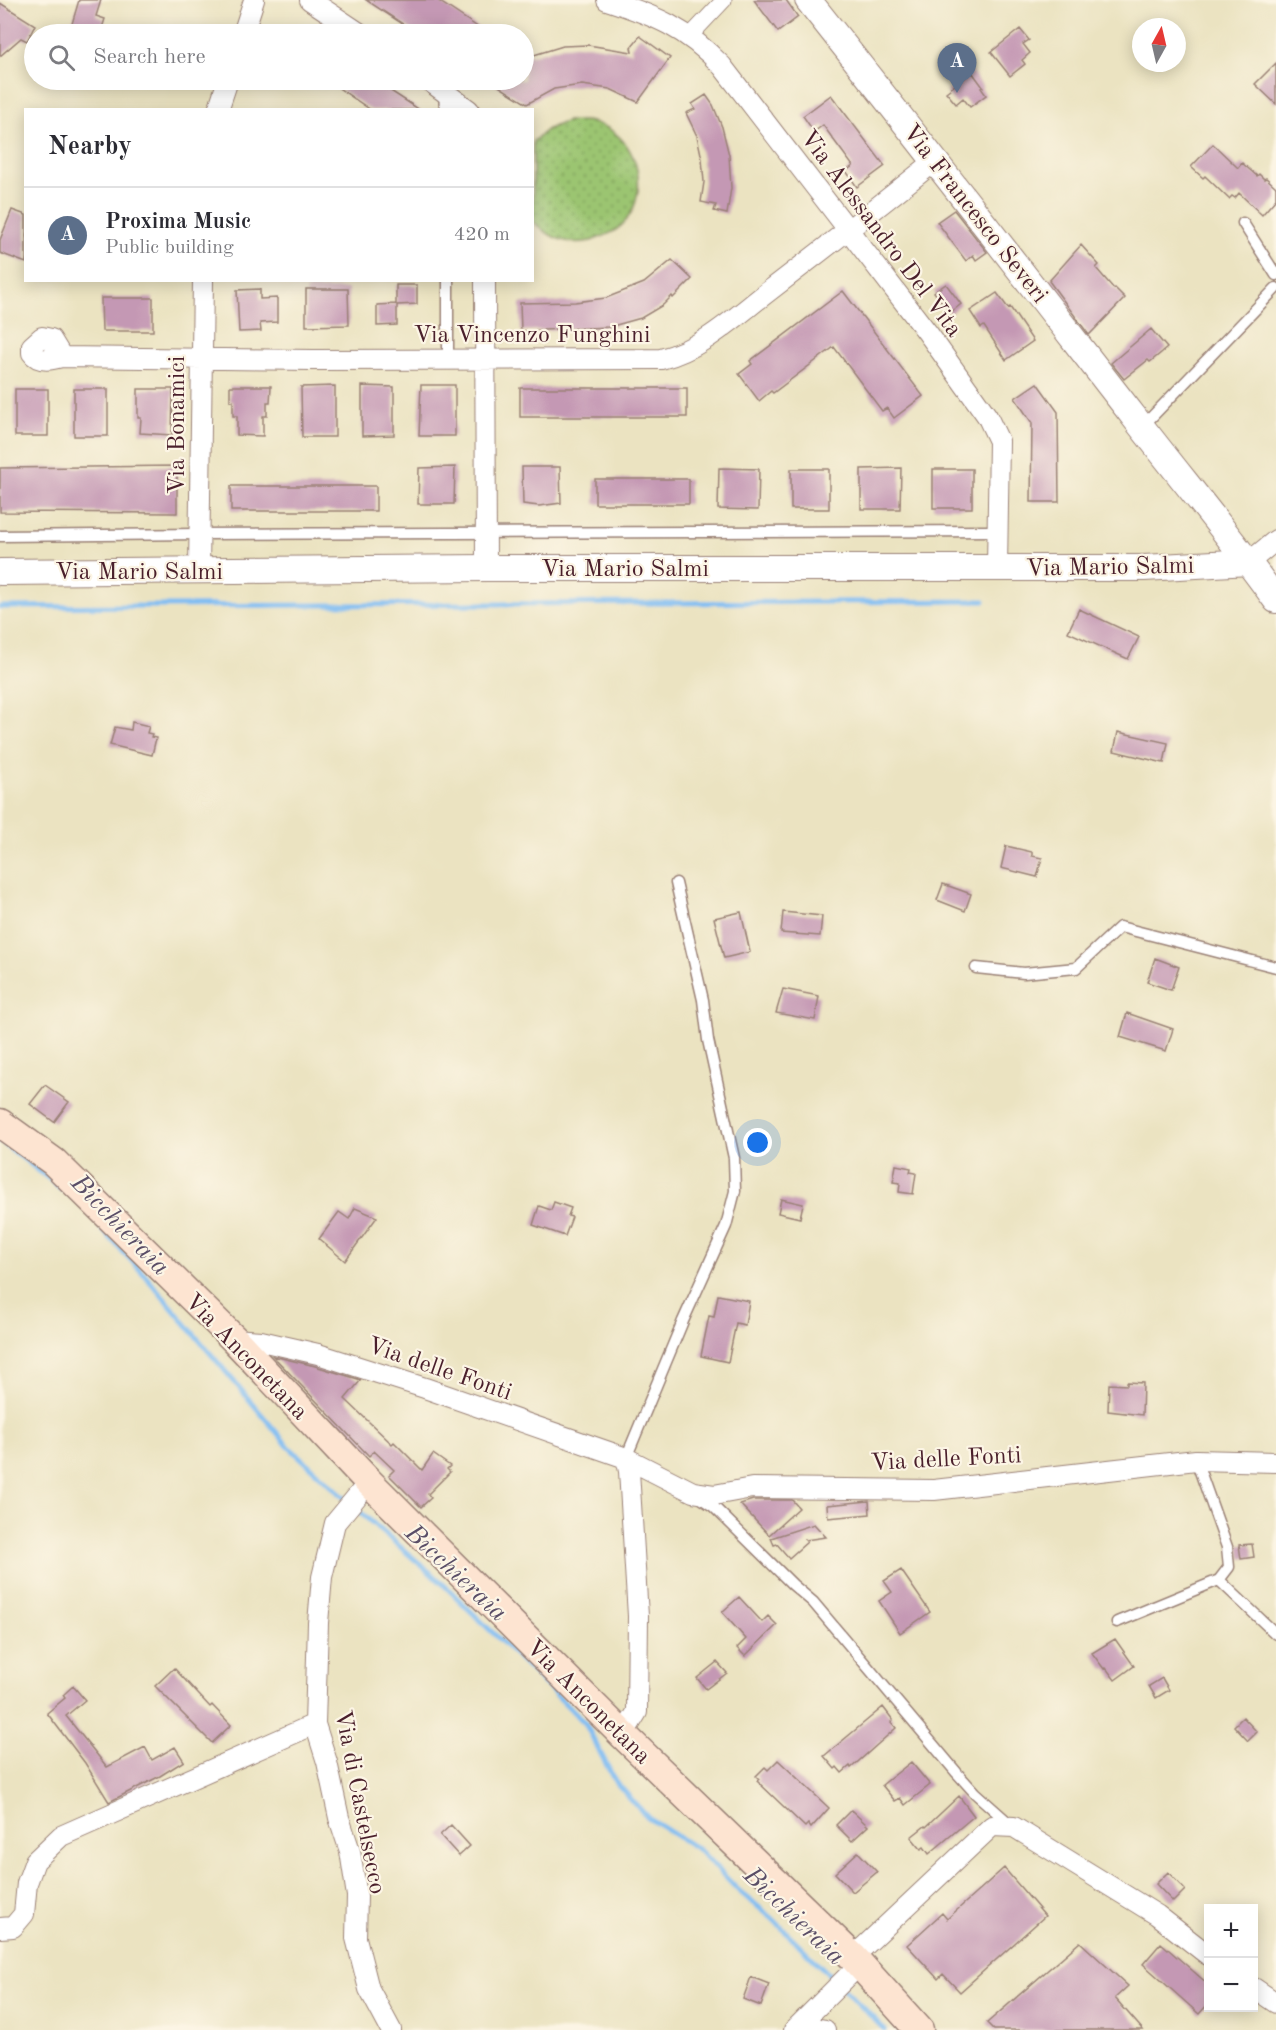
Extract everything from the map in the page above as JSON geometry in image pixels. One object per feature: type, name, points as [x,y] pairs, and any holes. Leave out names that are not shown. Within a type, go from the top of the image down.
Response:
[{"type":"main road","name":"Via Anconetana","points":[[0,1123],[54,1162],[234,1339],[364,1487],[623,1735],[919,2030]]},
{"type":"street","points":[[310,0],[346,24]]},
{"type":"street","name":"Via Alessandro Del Vita","points":[[607,0],[649,14],[690,36],[703,45],[723,66],[927,332],[987,416],[999,441],[997,568]]},
{"type":"street","points":[[690,36],[724,0]]},
{"type":"street","name":"Via Francesco Severi","points":[[808,0],[936,160],[1249,562],[1276,600]]},
{"type":"street","points":[[245,24],[248,2]]},
{"type":"street","points":[[219,108],[225,90]]},
{"type":"street","points":[[439,93],[465,108]]},
{"type":"street","name":"Via Vincenzo Funghini","points":[[62,357],[485,361],[661,359],[676,355],[707,339],[936,160]]},
{"type":"street","name":"Via Bonamici","points":[[199,570],[203,282]]},
{"type":"street","points":[[485,282],[486,568]]},
{"type":"street","points":[[1249,562],[1276,540]]},
{"type":"street","name":"Via Mario Salmi","points":[[0,572],[486,568],[1144,568],[1249,562]]},
{"type":"street","name":"Via delle Fonti","points":[[234,1339],[261,1341],[318,1354],[626,1458],[693,1492],[714,1495],[752,1488],[934,1490],[1196,1460],[1276,1462]]},
{"type":"street","points":[[623,1735],[637,1712],[638,1616],[629,1471],[626,1458]]},
{"type":"street","name":"Via di Castelsecco","points":[[364,1487],[337,1520],[322,1577],[318,1623],[315,1724],[327,1762],[339,1818],[350,1851],[357,1896],[356,1938],[358,1948],[369,1989],[391,2030]]},
{"type":"street","points":[[0,1928],[13,1927],[24,1914],[27,1883],[35,1861],[61,1836],[315,1724]]},
{"type":"street","points":[[796,2028],[992,1826],[1014,1827],[1157,1915],[1204,1950]]},
{"type":"street","points":[[1258,1991],[1276,2003]]},
{"type":"street","points":[[796,2028],[825,2030]]},
{"type":"lane","points":[[1243,223],[1276,275]]},
{"type":"lane","points":[[448,282],[448,360]]},
{"type":"lane","points":[[1142,427],[1276,288]]},
{"type":"lane","name":"Via Mario Salmi","points":[[0,536],[997,531]]},
{"type":"lane","points":[[626,1458],[683,1321],[726,1227],[735,1191],[734,1158],[708,1040],[703,1000],[676,883]]},
{"type":"lane","points":[[976,968],[1024,973],[1076,968],[1120,927],[1276,966]]},
{"type":"lane","points":[[1117,1622],[1219,1580],[1229,1567],[1227,1548],[1196,1460]]},
{"type":"lane","points":[[693,1492],[714,1508],[793,1586],[813,1602],[963,1780],[1014,1827]]},
{"type":"lane","points":[[1219,1580],[1276,1634]]},
{"type":"green space","points":[[567,121],[588,121],[607,128],[629,149],[636,164],[637,195],[632,210],[623,224],[591,241],[574,242],[552,236],[534,222],[534,140],[548,129]]},
{"type":"building","points":[[79,0],[101,0],[96,16],[105,19],[103,24],[72,24]]},
{"type":"building","points":[[366,0],[437,0],[473,24],[403,24]]},
{"type":"building","points":[[754,0],[786,0],[798,17],[778,32]]},
{"type":"building","points":[[0,3],[33,24],[24,24],[24,40],[21,38],[0,56]]},
{"type":"building","points":[[1020,29],[1029,40],[1023,44],[1030,53],[1022,60],[1025,64],[1010,76],[991,52]]},
{"type":"building","points":[[640,36],[670,58],[638,102],[610,89],[582,85],[554,89],[527,104],[505,90],[534,90],[534,55],[563,46],[588,45],[632,52],[631,47]]},
{"type":"building","points":[[1276,63],[1276,104],[1255,84]]},
{"type":"building","points":[[972,72],[986,95],[970,107],[963,98],[956,104],[946,92]]},
{"type":"building","points":[[342,90],[389,90],[417,108],[368,108]]},
{"type":"building","points":[[706,95],[722,127],[729,155],[731,188],[727,214],[714,211],[716,205],[701,202],[704,182],[702,159],[697,136],[686,113],[695,109],[692,104]]},
{"type":"building","points":[[831,95],[885,166],[857,187],[846,171],[853,166],[823,125],[814,132],[803,116]]},
{"type":"building","points":[[1213,144],[1238,168],[1242,163],[1257,176],[1259,174],[1264,179],[1266,178],[1276,187],[1276,199],[1262,215],[1239,193],[1235,198],[1232,196],[1229,199],[1205,176],[1203,178],[1191,167]]},
{"type":"building","points":[[12,210],[24,214],[24,262],[0,253],[0,240]]},
{"type":"building","points":[[954,210],[987,252],[976,260],[973,255],[966,261],[937,222]]},
{"type":"building","points":[[1081,245],[1099,265],[1096,268],[1125,298],[1089,335],[1049,281]]},
{"type":"building","points":[[672,260],[692,279],[673,298],[672,296],[663,305],[641,318],[609,327],[521,331],[520,303],[575,302],[606,298],[644,283]]},
{"type":"building","points":[[946,284],[961,304],[950,313],[934,292]]},
{"type":"building","points":[[396,285],[417,285],[417,304],[397,305],[397,325],[377,326],[377,305],[396,304]]},
{"type":"building","points":[[260,289],[260,299],[277,298],[277,322],[260,323],[261,331],[239,332],[237,290]]},
{"type":"building","points":[[306,289],[348,289],[349,325],[306,326]]},
{"type":"building","points":[[843,291],[923,396],[894,418],[887,408],[882,411],[834,347],[759,401],[739,374],[752,364],[750,361]]},
{"type":"building","points":[[997,293],[1008,308],[1010,307],[1033,341],[1006,360],[984,326],[981,328],[970,311]]},
{"type":"building","points":[[101,298],[153,298],[153,331],[102,331]]},
{"type":"building","points":[[1151,329],[1167,348],[1124,379],[1111,363]]},
{"type":"building","points":[[1037,383],[1058,412],[1059,502],[1031,502],[1032,423],[1015,398]]},
{"type":"building","points":[[421,385],[455,385],[455,436],[419,436]]},
{"type":"building","points":[[230,386],[271,386],[270,402],[267,402],[267,416],[263,416],[263,436],[237,435],[237,416],[233,416]]},
{"type":"building","points":[[335,386],[335,437],[302,437],[301,387]]},
{"type":"building","points":[[362,386],[394,387],[394,435],[362,436]]},
{"type":"building","points":[[520,388],[687,388],[687,417],[520,417]]},
{"type":"building","points":[[15,389],[48,389],[48,436],[15,436]]},
{"type":"building","points":[[74,389],[108,389],[108,436],[74,436]]},
{"type":"building","points":[[138,389],[173,389],[172,435],[140,433]]},
{"type":"building","points":[[177,466],[177,513],[0,512],[0,468]]},
{"type":"building","points":[[455,467],[454,504],[418,504],[419,468]]},
{"type":"building","points":[[522,467],[560,467],[561,503],[539,506],[523,504]]},
{"type":"building","points":[[719,468],[759,469],[758,510],[718,509]]},
{"type":"building","points":[[901,468],[900,509],[861,509],[861,469]]},
{"type":"building","points":[[791,469],[829,469],[829,509],[791,509]]},
{"type":"building","points":[[933,469],[972,469],[972,508],[933,508]]},
{"type":"building","points":[[595,479],[689,479],[689,504],[595,504]]},
{"type":"building","points":[[231,486],[376,486],[376,511],[231,511]]},
{"type":"building","points":[[1079,609],[1139,637],[1128,659],[1068,632]]},
{"type":"building","points":[[132,722],[149,726],[147,733],[156,738],[152,755],[110,745],[115,727],[131,730]]},
{"type":"building","points":[[1118,732],[1168,743],[1164,763],[1114,751]]},
{"type":"building","points":[[1006,846],[1032,852],[1032,856],[1042,858],[1037,877],[1001,868]]},
{"type":"building","points":[[943,884],[971,894],[965,911],[937,900]]},
{"type":"building","points":[[741,912],[750,952],[724,958],[714,918]]},
{"type":"building","points":[[783,912],[822,916],[820,936],[781,933]]},
{"type":"building","points":[[1155,958],[1179,967],[1171,990],[1147,982]]},
{"type":"building","points":[[783,989],[819,996],[815,1020],[776,1013]]},
{"type":"building","points":[[1127,1013],[1173,1029],[1166,1051],[1120,1037]]},
{"type":"building","points":[[45,1085],[69,1102],[54,1122],[30,1104]]},
{"type":"building","points":[[896,1165],[911,1168],[910,1172],[916,1173],[913,1194],[899,1192],[900,1183],[893,1182]]},
{"type":"building","points":[[781,1199],[803,1204],[800,1218],[778,1213]]},
{"type":"building","points":[[554,1202],[571,1208],[568,1216],[572,1217],[565,1236],[533,1225],[539,1206],[551,1210]]},
{"type":"building","points":[[355,1208],[377,1217],[345,1261],[319,1239],[339,1212],[349,1219]]},
{"type":"building","points":[[718,1295],[749,1301],[745,1325],[736,1323],[728,1362],[701,1356],[709,1316],[714,1317]]},
{"type":"building","points":[[273,1356],[361,1380],[345,1399],[422,1470],[433,1454],[450,1466],[447,1469],[450,1472],[428,1494],[431,1498],[421,1507],[389,1475],[394,1470],[374,1451],[369,1456]]},
{"type":"building","points":[[1127,1382],[1143,1383],[1142,1415],[1108,1411],[1109,1384],[1127,1385]]},
{"type":"building","points":[[753,1500],[792,1500],[799,1508],[769,1535],[740,1504]]},
{"type":"building","points":[[869,1501],[870,1514],[828,1518],[827,1505]]},
{"type":"building","points":[[814,1524],[826,1537],[805,1540],[807,1542],[789,1558],[777,1544],[774,1545],[771,1538]]},
{"type":"building","points":[[1252,1544],[1254,1557],[1241,1559],[1239,1545]]},
{"type":"building","points":[[901,1570],[930,1612],[900,1633],[879,1601],[892,1592],[884,1581]]},
{"type":"building","points":[[739,1597],[762,1622],[768,1616],[777,1625],[745,1656],[737,1648],[746,1639],[722,1612]]},
{"type":"building","points":[[1115,1639],[1134,1666],[1115,1680],[1092,1653]]},
{"type":"building","points":[[717,1662],[727,1673],[706,1689],[697,1678]]},
{"type":"building","points":[[174,1668],[210,1707],[212,1705],[231,1725],[212,1743],[155,1686]]},
{"type":"building","points":[[1162,1678],[1169,1690],[1156,1698],[1149,1686]]},
{"type":"building","points":[[73,1686],[85,1700],[66,1716],[107,1767],[145,1747],[152,1760],[175,1747],[184,1761],[109,1802],[85,1763],[47,1713],[65,1698],[63,1695]]},
{"type":"building","points":[[883,1707],[896,1728],[851,1768],[850,1766],[842,1773],[837,1767],[835,1769],[824,1756]]},
{"type":"building","points":[[1243,1717],[1257,1732],[1248,1741],[1234,1726]]},
{"type":"building","points":[[778,1760],[829,1808],[811,1828],[808,1824],[805,1827],[757,1781],[759,1779],[756,1776],[765,1767],[768,1770]]},
{"type":"building","points":[[911,1762],[930,1785],[905,1805],[900,1798],[895,1801],[882,1785]]},
{"type":"building","points":[[959,1796],[974,1816],[929,1854],[924,1847],[921,1849],[911,1837],[926,1827]]},
{"type":"building","points":[[851,1810],[868,1826],[852,1841],[836,1825]]},
{"type":"building","points":[[451,1825],[470,1846],[459,1856],[440,1835]]},
{"type":"building","points":[[858,1852],[877,1872],[853,1892],[835,1873]]},
{"type":"building","points":[[1004,1868],[1045,1916],[960,1992],[943,1974],[938,1979],[907,1945],[942,1913],[947,1919]]},
{"type":"building","points":[[1168,1872],[1185,1890],[1173,1902],[1156,1884]]},
{"type":"building","points":[[1080,1942],[1128,1986],[1115,1998],[1143,2030],[994,2030],[987,2023]]},
{"type":"building","points":[[1161,1943],[1204,1981],[1204,2008],[1199,2014],[1143,1964]]},
{"type":"building","points":[[751,1977],[769,1984],[761,2006],[743,1999]]},
{"type":"waterway","points":[[0,607],[984,601]]},
{"type":"waterway","name":"Bicchieraia","points":[[1,1141],[62,1189]]},
{"type":"waterway","name":"Bicchieraia","points":[[102,1229],[142,1272],[289,1447],[347,1500]]},
{"type":"waterway","name":"Bicchieraia","points":[[354,1507],[441,1582],[585,1723],[615,1781],[648,1818],[699,1850],[739,1891],[772,1918],[885,2030]]},
{"type":"place","name":"Proxima Music","points":[[957,93]]}]
